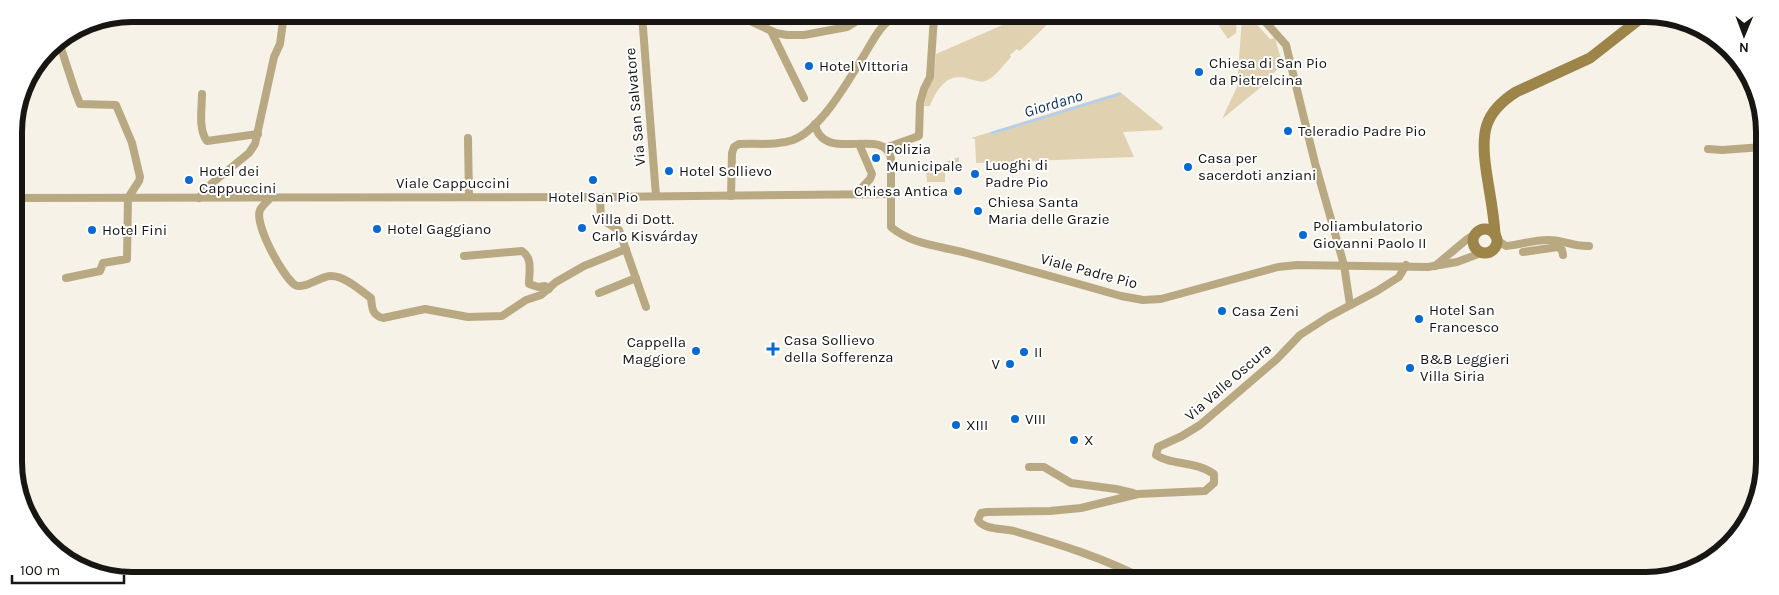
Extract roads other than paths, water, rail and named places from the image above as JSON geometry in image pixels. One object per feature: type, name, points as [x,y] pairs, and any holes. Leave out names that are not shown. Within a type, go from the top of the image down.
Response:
[{"type":"street","points":[[199,198],[211,184],[249,153],[255,144],[274,57],[280,44],[283,22]]},
{"type":"street","name":"Via San Salvatore","points":[[643,22],[656,196]]},
{"type":"street","points":[[752,22],[787,35],[804,35],[846,28],[856,22]]},
{"type":"street","points":[[766,22],[804,98]]},
{"type":"street","points":[[731,196],[732,153],[734,147],[739,144],[788,141],[801,136],[815,124],[841,93],[878,31],[888,22]]},
{"type":"street","points":[[885,148],[919,136],[920,103],[930,77],[934,22]]},
{"type":"street","points":[[1267,22],[1286,45],[1315,163],[1344,265],[1350,306]]},
{"type":"street","points":[[1490,200],[1486,217],[1476,233],[1473,244],[1481,253],[1492,251],[1496,246],[1494,212],[1490,200],[1483,149],[1483,135],[1486,125],[1496,108],[1516,92],[1590,58],[1636,22]]},
{"type":"street","points":[[61,49],[80,104],[116,105],[132,143],[140,177],[140,181],[128,198],[127,259],[103,263],[100,271],[66,278]]},
{"type":"street","points":[[202,94],[202,122],[204,137],[207,141],[258,134]]},
{"type":"street","points":[[815,124],[820,137],[826,142],[876,144],[885,148],[891,158],[891,194]]},
{"type":"street","points":[[468,138],[469,197]]},
{"type":"street","points":[[856,194],[870,179],[872,174],[859,144]]},
{"type":"street","points":[[1708,149],[1756,148]]},
{"type":"street","name":"Viale Cappuccini","points":[[23,198],[600,197],[891,194]]},
{"type":"street","name":"Viale Padre Pio","points":[[891,194],[891,227],[907,238],[1121,296],[1143,300],[1161,299],[1278,267],[1297,265],[1436,266],[1457,262],[1481,253]]},
{"type":"street","points":[[600,197],[601,219],[619,230],[646,307]]},
{"type":"street","points":[[270,198],[260,211],[260,224],[286,275],[295,285],[303,286],[314,280],[332,276],[349,282],[371,298],[373,312],[383,318],[417,310],[433,310],[468,317],[502,316],[526,300],[541,295],[556,282],[584,266],[626,249]]},
{"type":"street","points":[[1436,266],[1466,240],[1476,233],[1488,229],[1506,246],[1546,240],[1577,246],[1589,246]]},
{"type":"street","points":[[1523,252],[1558,247],[1562,250],[1563,255]]},
{"type":"street","points":[[464,256],[522,251],[529,260],[529,284],[538,287],[545,286],[549,289]]},
{"type":"street","name":"Via Valle Oscura","points":[[1131,572],[1058,544],[1008,529],[984,525],[978,520],[981,512],[1050,511],[1081,508],[1138,494],[1205,491],[1212,486],[1215,480],[1214,474],[1202,467],[1159,457],[1156,452],[1158,447],[1200,425],[1276,359],[1300,335],[1328,317],[1377,292],[1399,277],[1406,266]]},
{"type":"street","points":[[599,293],[636,278]]},
{"type":"street","points":[[1029,467],[1044,467],[1070,483],[1138,494]]},
{"type":"waterway","name":"Giordano","points":[[992,133],[1120,94]]},
{"type":"place","name":"Hotel VIttoria","points":[[809,66]]},
{"type":"place","name":"Chiesa di San Pio da Pietrelcina","points":[[1199,72]]},
{"type":"place","name":"Teleradio Padre Pio","points":[[1288,131]]},
{"type":"place","name":"Polizia Municipale","points":[[876,158]]},
{"type":"place","name":"Casa per sacerdoti anziani","points":[[1188,167]]},
{"type":"place","name":"Hotel Sollievo","points":[[669,171]]},
{"type":"place","name":"Luoghi di Padre Pio","points":[[975,174]]},
{"type":"place","name":"Hotel dei Cappuccini","points":[[189,180]]},
{"type":"place","name":"Hotel San Pio","points":[[593,180]]},
{"type":"place","name":"Chiesa Antica","points":[[958,191]]},
{"type":"place","name":"Chiesa Santa Maria delle Grazie","points":[[978,211]]},
{"type":"place","name":"Villa di Dott. Carlo Kisvárday","points":[[582,228]]},
{"type":"place","name":"Hotel Gaggiano","points":[[377,229]]},
{"type":"place","name":"Hotel Fini","points":[[92,230]]},
{"type":"place","name":"Poliambulatorio Giovanni Paolo II","points":[[1303,235]]},
{"type":"place","name":"Casa Zeni","points":[[1222,311]]},
{"type":"place","name":"Hotel San Francesco","points":[[1419,319]]},
{"type":"place","name":"Casa Sollievo della Sofferenza","points":[[773,349]]},
{"type":"place","name":"Cappella Maggiore","points":[[696,351]]},
{"type":"place","name":"II","points":[[1024,352]]},
{"type":"place","name":"V","points":[[1010,364]]},
{"type":"place","name":"B&B Leggieri Villa Siria","points":[[1410,368]]},
{"type":"place","name":"VIII","points":[[1015,419]]},
{"type":"place","name":"XIII","points":[[956,425]]},
{"type":"place","name":"X","points":[[1074,440]]}]
